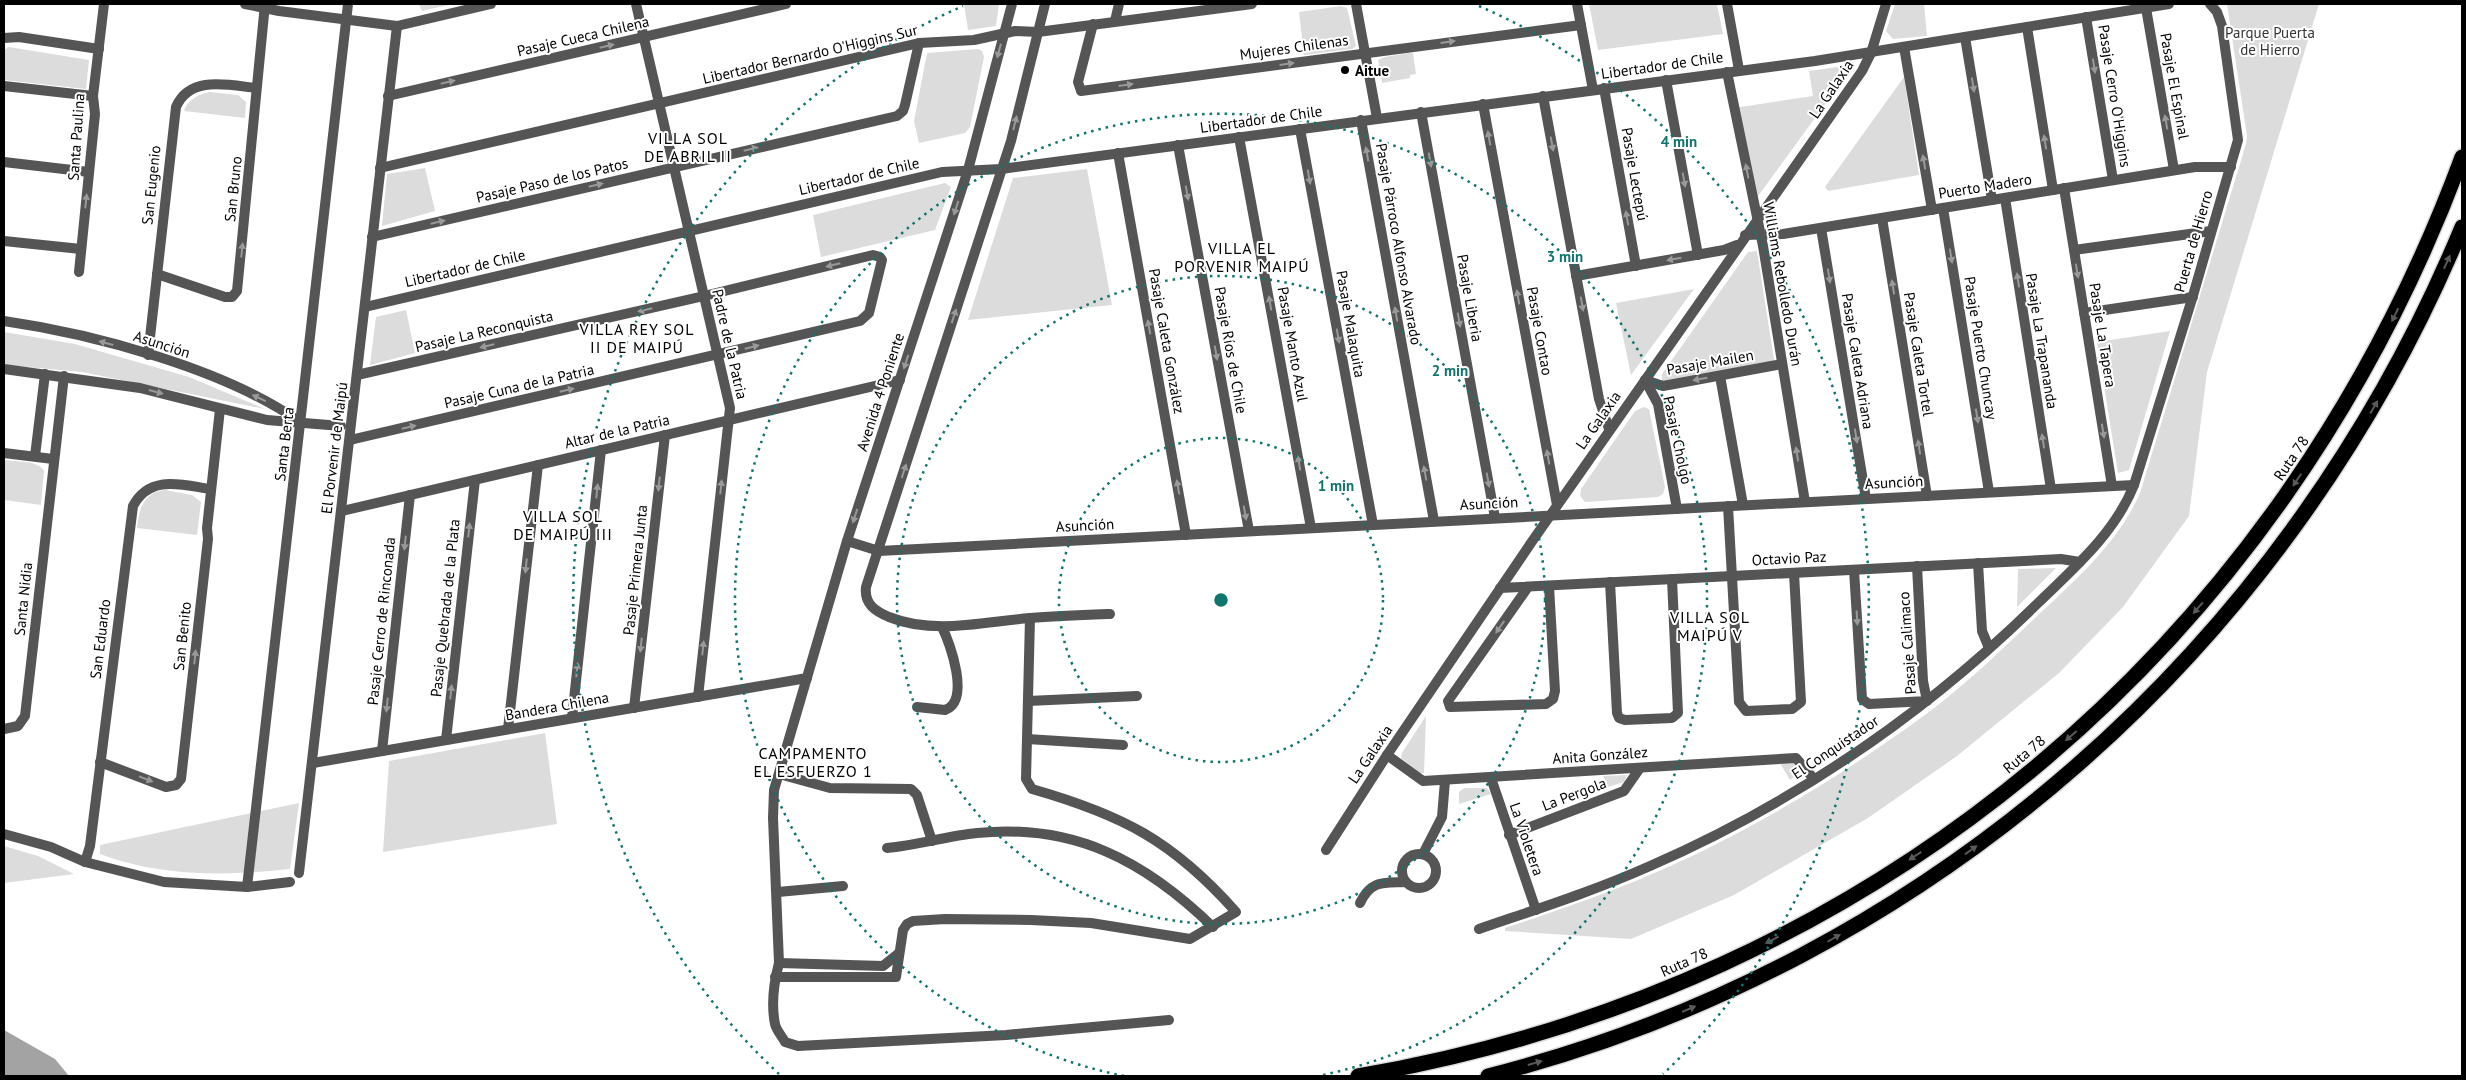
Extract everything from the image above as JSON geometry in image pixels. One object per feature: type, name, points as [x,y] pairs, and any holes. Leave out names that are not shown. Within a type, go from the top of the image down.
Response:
[{"type":"highway","name":"Ruta 78","points":[[1358,1076],[1465,1054],[1549,1031],[1624,1006],[1708,971],[1799,926],[1889,873],[1970,818],[2042,761],[2114,696],[2185,622],[2240,558],[2296,482],[2341,413],[2379,345],[2418,267],[2462,157]]},
{"type":"highway","points":[[1488,1076],[1560,1056],[1652,1024],[1730,991],[1805,954],[1917,888],[1978,845],[2064,777],[2123,724],[2181,665],[2241,597],[2296,527],[2339,464],[2388,382],[2427,306],[2462,227]]},
{"type":"street","name":"Santa Paulina","points":[[79,272],[95,114],[93,96],[104,4]]},
{"type":"street","points":[[245,4],[397,26],[491,4]]},
{"type":"street","name":"Santa Berta","points":[[247,887],[348,4]]},
{"type":"street","name":"Padre de la Patria","points":[[636,4],[729,402],[730,420],[698,697]]},
{"type":"street","name":"Pasaje Cueca Chilena","points":[[388,96],[786,4]]},
{"type":"street","name":"Avenida 4 Poniente","points":[[1012,4],[968,170],[848,541],[774,790],[773,818],[778,892],[779,963],[775,977],[775,1025],[785,1042],[798,1046],[1006,1035],[1169,1020]]},
{"type":"street","points":[[1045,4],[1011,141],[866,587],[867,601],[877,612],[908,624],[942,627],[1030,618],[1110,614]]},
{"type":"street","points":[[1115,21],[1119,4]]},
{"type":"street","name":"Libertador Bernardo O'Higgins Sur","points":[[380,168],[919,43],[974,40],[1004,32],[1038,32],[1252,4]]},
{"type":"street","points":[[1356,4],[1377,118]]},
{"type":"street","points":[[1577,4],[1593,90]]},
{"type":"street","points":[[1727,4],[1739,70]]},
{"type":"street","name":"La Galaxia","points":[[1326,850],[1387,754],[1609,429],[1645,380],[1738,244],[1853,85],[1871,53],[1886,4]]},
{"type":"street","name":"Libertador de Chile","points":[[365,307],[942,172],[1001,169],[1871,53],[2169,4]]},
{"type":"street","name":"Puerta de Hierro","points":[[2134,485],[2193,297],[2237,146],[2238,133],[2222,26],[2217,12],[2210,4]]},
{"type":"street","name":"San Bruno","points":[[157,274],[225,297],[236,294],[254,135],[253,115],[265,6]]},
{"type":"street","name":"Pasaje El Espinal","points":[[2146,8],[2174,170]]},
{"type":"street","name":"Pasaje Cerro O'Higgins","points":[[2086,18],[2114,180]]},
{"type":"street","name":"Mujeres Chilenas","points":[[1093,24],[1078,82],[1081,91],[1581,24]]},
{"type":"street","name":"El Porvenir de Maipú","points":[[299,873],[397,26]]},
{"type":"street","name":"Pasaje La Tapera","points":[[2027,27],[2058,189],[2074,250],[2112,486]]},
{"type":"street","points":[[4,38],[19,37],[99,50]]},
{"type":"street","points":[[1966,37],[1992,200]]},
{"type":"street","name":"Pasaje Paso de los Patos","points":[[372,237],[900,114],[906,106],[919,43]]},
{"type":"street","name":"Pasaje Puerto Chuncay","points":[[1904,47],[1937,209],[1990,492]]},
{"type":"street","name":"Williams Rebolledo Durán","points":[[1727,72],[1759,236],[1763,246],[1805,502]]},
{"type":"street","points":[[1666,80],[1698,255]]},
{"type":"street","name":"San Eugenio","points":[[148,355],[174,113],[178,102],[190,90],[202,85],[256,88]]},
{"type":"street","points":[[4,86],[93,96]]},
{"type":"street","name":"Pasaje Lectepú","points":[[1604,88],[1636,266]]},
{"type":"street","points":[[1544,96],[1599,398],[1609,429]]},
{"type":"street","name":"Pasaje Contao","points":[[1482,104],[1557,505]]},
{"type":"street","name":"Pasaje Liberia","points":[[1421,112],[1495,518]]},
{"type":"street","name":"Pasaje Párroco Alfonso Alvarado","points":[[1361,120],[1434,521]]},
{"type":"street","name":"Pasaje Malaquita","points":[[1300,129],[1373,525]]},
{"type":"street","name":"Pasaje Manto Azul","points":[[1240,137],[1311,528]]},
{"type":"street","name":"Pasaje Ríos de Chile","points":[[1178,145],[1249,531]]},
{"type":"street","name":"Pasaje Caleta González","points":[[1118,153],[1186,535]]},
{"type":"street","points":[[4,162],[89,172]]},
{"type":"street","name":"Puerto Madero","points":[[1745,235],[1759,236],[1821,228],[2201,166],[2230,166]]},
{"type":"street","name":"Pasaje La Trapananda","points":[[2005,198],[2050,489]]},
{"type":"street","name":"Pasaje Caleta Tortel","points":[[1882,218],[1927,496]]},
{"type":"street","name":"Pasaje Caleta Adriana","points":[[1821,228],[1866,499]]},
{"type":"street","points":[[2074,250],[2211,230]]},
{"type":"street","points":[[4,241],[81,249]]},
{"type":"street","points":[[1576,276],[1724,250],[1738,244]]},
{"type":"street","name":"Pasaje La Reconquista","points":[[357,375],[704,296],[873,255],[880,257]]},
{"type":"street","name":"Pasaje Cuna de la Patria","points":[[350,440],[863,320],[869,313],[882,264],[880,257]]},
{"type":"street","points":[[2084,313],[2193,297]]},
{"type":"street","name":"Asunción","points":[[4,321],[65,332],[148,355],[237,387],[276,406],[301,422]]},
{"type":"street","name":"Pasaje Mailen","points":[[1645,380],[1663,386],[1782,364]]},
{"type":"street","name":"Asunción","points":[[4,370],[64,376],[140,388],[267,420],[340,426]]},
{"type":"street","points":[[35,456],[45,374]]},
{"type":"street","name":"Santa Nidia","points":[[4,729],[18,726],[25,716],[53,458],[64,376]]},
{"type":"street","points":[[1720,376],[1743,505]]},
{"type":"street","name":"Altar de la Patria","points":[[342,511],[900,380]]},
{"type":"street","name":"Pasaje Cholgo","points":[[1645,380],[1658,404],[1677,509]]},
{"type":"street","name":"San Benito","points":[[100,762],[166,787],[176,784],[181,778],[208,539],[207,528],[220,408]]},
{"type":"street","name":"Pasaje Primera Junta","points":[[634,708],[665,435]]},
{"type":"street","points":[[572,718],[601,450]]},
{"type":"street","points":[[4,453],[53,458]]},
{"type":"street","points":[[508,729],[538,465]]},
{"type":"street","name":"Pasaje Quebrada de la Plata","points":[[446,740],[474,480]]},
{"type":"street","name":"San Eduardo","points":[[85,862],[90,846],[133,506],[143,492],[158,484],[170,483],[211,489]]},
{"type":"street","name":"Asunción","points":[[848,541],[879,551],[2134,485]]},
{"type":"street","name":"El Conquistador","points":[[1479,929],[1592,890],[1684,850],[1776,804],[1814,779],[1927,701],[1989,648],[2080,562],[2122,512],[2134,485]]},
{"type":"street","name":"Pasaje Cerro de Rinconada","points":[[382,751],[410,495]]},
{"type":"street","points":[[1728,506],[1739,702],[1742,709],[1749,712],[1792,709],[1801,702],[1794,573]]},
{"type":"street","name":"Octavio Paz","points":[[1500,588],[2062,559],[2080,562]]},
{"type":"street","points":[[1978,563],[1981,626],[1989,648]]},
{"type":"street","name":"Pasaje Calimaco","points":[[1854,570],[1862,699],[1869,704],[1927,701],[1923,681],[1917,566]]},
{"type":"street","points":[[1610,582],[1617,713],[1619,718],[1625,720],[1672,718],[1678,713],[1672,579]]},
{"type":"street","points":[[1528,587],[1449,699],[1450,707],[1546,704],[1553,699],[1556,691],[1549,586]]},
{"type":"street","points":[[775,977],[896,977],[898,954],[905,926],[914,921],[974,919],[1090,923],[1190,939],[1236,912],[1207,879],[1180,856],[1143,832],[1108,813],[1032,789],[1028,786],[1026,779],[1030,618]]},
{"type":"street","points":[[917,707],[945,710],[954,703],[957,690],[956,672],[953,654],[942,627]]},
{"type":"street","name":"Bandera Chilena","points":[[313,763],[807,678]]},
{"type":"street","points":[[1028,701],[1137,696]]},
{"type":"street","points":[[1027,739],[1123,745]]},
{"type":"street","name":"Anita González","points":[[1387,754],[1424,781],[1796,758],[1814,779]]},
{"type":"street","name":"La Pergola","points":[[1509,835],[1624,791],[1640,768]]},
{"type":"street","points":[[779,774],[830,788],[911,789],[917,795],[932,841]]},
{"type":"street","name":"La Violetera","points":[[1491,778],[1536,910]]},
{"type":"street","points":[[1423,854],[1442,818],[1446,781]]},
{"type":"street","points":[[887,848],[956,836],[1002,832],[1044,833],[1076,840],[1138,867],[1170,889],[1212,927]]},
{"type":"street","points":[[4,834],[51,847],[85,862],[164,882],[247,887],[290,882]]},
{"type":"street","points":[[1423,854],[1431,859],[1434,864],[1435,874],[1433,880],[1422,888],[1410,886],[1405,882],[1402,871],[1405,860],[1413,855],[1423,854]]},
{"type":"street","points":[[1360,903],[1366,890],[1376,884],[1405,882]]},
{"type":"street","points":[[778,892],[843,886]]},
{"type":"street","points":[[779,963],[883,966],[898,954]]},
{"type":"green space","points":[[419,4],[453,4],[422,11]]},
{"type":"green space","points":[[964,4],[999,4],[996,26],[968,30]]},
{"type":"green space","points":[[1589,4],[1717,4],[1723,34],[1598,50]]},
{"type":"green space","points":[[1895,4],[1924,4],[1927,36],[1893,39],[1886,31]]},
{"type":"green space","name":"Parque Puerta de Hierro","points":[[2227,4],[2319,4],[2207,372],[2189,516],[2123,607],[2059,673],[1957,756],[1868,818],[1734,895],[1631,939],[1505,931],[1505,928],[1605,893],[1675,864],[1747,828],[1817,788],[1918,720],[1963,684],[2064,591],[2107,546],[2131,512],[2140,493],[2246,144],[2247,136]]},
{"type":"green space","points":[[1341,6],[1347,8],[1356,46],[1352,49],[1304,55],[1299,12]]},
{"type":"green space","points":[[9,47],[89,60],[86,89],[4,80],[4,50]]},
{"type":"green space","points":[[978,49],[982,51],[984,57],[970,127],[965,133],[919,143],[914,121],[927,53]]},
{"type":"green space","points":[[1413,53],[1416,74],[1410,75],[1410,78],[1382,83],[1378,60]]},
{"type":"green space","points":[[1837,67],[1843,74],[1842,81],[1753,203],[1734,108],[1813,96],[1809,71]]},
{"type":"green space","points":[[1904,77],[1919,175],[1828,191],[1825,187]]},
{"type":"green space","points":[[210,92],[238,95],[246,102],[245,118],[184,111],[194,98]]},
{"type":"green space","points":[[425,168],[435,211],[382,226],[387,174]]},
{"type":"green space","points":[[1087,169],[1112,305],[968,320],[1013,178]]},
{"type":"green space","points":[[945,183],[951,187],[935,230],[821,257],[813,215]]},
{"type":"green space","points":[[1757,251],[1775,366],[1671,384],[1662,381],[1662,374],[1748,252]]},
{"type":"green space","points":[[1694,289],[1631,375],[1616,303]]},
{"type":"green space","points":[[406,310],[415,353],[370,365],[376,317]]},
{"type":"green space","points":[[2170,331],[2129,470],[2118,473],[2097,342]]},
{"type":"green space","points":[[4,332],[75,344],[189,377],[265,409],[82,372],[4,365]]},
{"type":"green space","points":[[1644,407],[1649,409],[1665,487],[1663,494],[1658,497],[1585,502],[1580,496],[1581,489],[1635,411]]},
{"type":"green space","points":[[4,460],[32,463],[41,467],[44,471],[41,505],[4,500]]},
{"type":"green space","points":[[165,490],[192,495],[201,502],[197,535],[137,528],[141,509],[147,498],[158,491]]},
{"type":"green space","points":[[2056,568],[2017,607],[2018,569]]},
{"type":"green space","points":[[1426,716],[1424,773],[1420,773],[1401,758],[1402,753]]},
{"type":"green space","points":[[545,733],[557,824],[383,852],[389,761]]},
{"type":"green space","points":[[1794,762],[1801,773],[1790,780],[1780,763]]},
{"type":"green space","points":[[1627,775],[1624,782],[1608,787],[1603,776]]},
{"type":"green space","points":[[1464,788],[1487,788],[1491,794],[1459,804],[1459,792]]},
{"type":"green space","points":[[299,803],[290,869],[242,873],[194,873],[146,867],[100,854],[100,845]]},
{"type":"green space","points":[[4,846],[38,856],[74,874],[4,883]]},
{"type":"shaded area","points":[[4,1030],[55,1059],[69,1076],[5,1076]]},
{"type":"place","name":"Aitue","points":[[1345,70]]},
{"type":"district","name":"VILLA SOL DE ABRIL II","points":[[688,147]]},
{"type":"district","name":"VILLA EL PORVENIR MAIPÚ","points":[[1242,257]]},
{"type":"district","name":"VILLA REY SOL II DE MAIPÚ","points":[[637,338]]},
{"type":"district","name":"VILLA SOL DE MAIPÚ III","points":[[563,525]]},
{"type":"district","name":"VILLA SOL MAIPÚ V","points":[[1710,626]]},
{"type":"district","name":"CAMPAMENTO EL ESFUERZO 1","points":[[813,762]]}]
